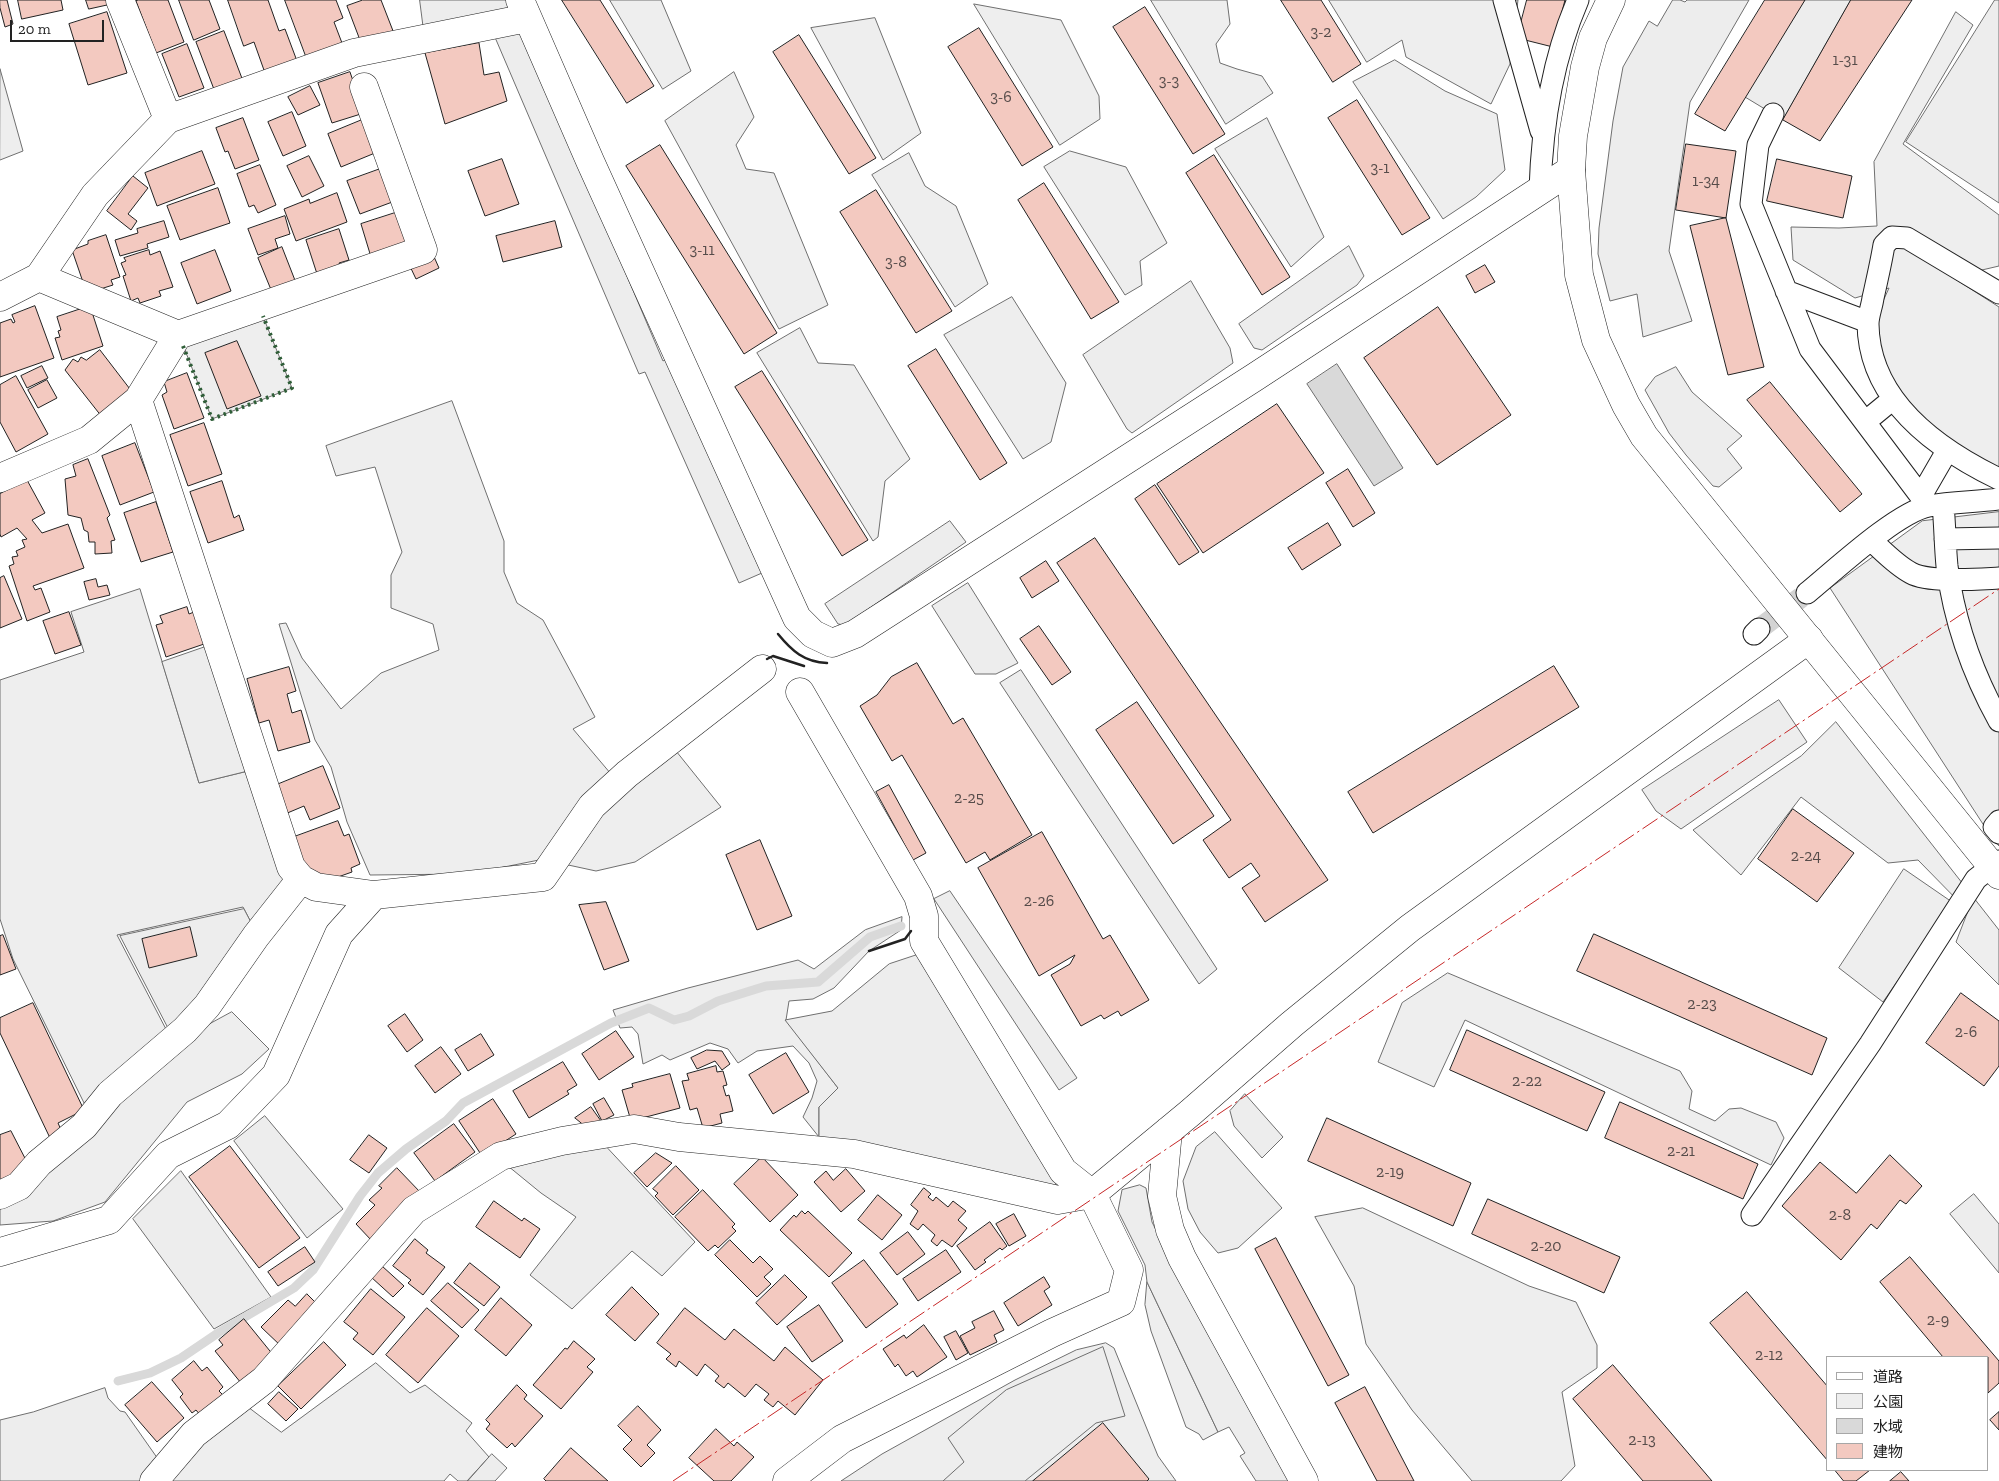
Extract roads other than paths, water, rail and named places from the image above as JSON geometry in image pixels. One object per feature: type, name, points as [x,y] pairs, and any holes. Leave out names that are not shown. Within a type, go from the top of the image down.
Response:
[{"type":"street","points":[[120,0],[168,118]]},
{"type":"street","points":[[1504,0],[1543,139]]},
{"type":"street","points":[[1540,190],[1543,139],[1550,95],[1561,47],[1578,0]]},
{"type":"street","points":[[1611,0],[1594,38],[1585,67],[1573,136],[1572,170],[1578,275],[1596,340],[1626,405],[1644,436],[1997,867],[1976,879],[1870,1044],[1752,1215]]},
{"type":"street","points":[[0,298],[39,277],[95,195],[168,118],[354,53],[523,9],[797,618],[813,634],[832,642],[862,629],[1572,170]]},
{"type":"street","points":[[0,478],[89,440],[138,400],[178,334],[423,250],[364,87]]},
{"type":"street","points":[[1773,114],[1758,145],[1751,204],[1810,349],[1865,422],[1931,502],[1945,539],[1954,602],[1966,644],[1981,688],[1999,722]]},
{"type":"street","points":[[1999,293],[1907,238],[1892,237],[1884,245],[1868,322],[1871,353],[1881,378],[1893,399],[1913,423],[1948,451],[1999,479]]},
{"type":"street","points":[[39,277],[178,334]]},
{"type":"street","points":[[1786,291],[1868,322]]},
{"type":"street","points":[[1865,422],[1893,399]]},
{"type":"street","points":[[138,400],[291,867],[301,879],[316,888],[374,896],[543,877],[592,806],[626,774],[762,669]]},
{"type":"street","points":[[1931,502],[1948,451]]},
{"type":"street","points":[[1806,593],[1906,516],[1931,502],[1999,499]]},
{"type":"street","points":[[1945,539],[1999,538]]},
{"type":"street","points":[[1872,541],[1913,574],[1950,580],[1999,578]]},
{"type":"street","points":[[154,1481],[194,1434],[264,1380],[414,1210],[501,1156],[562,1142],[634,1129],[679,1137],[854,1154],[1058,1200],[1092,1194],[1292,1024],[1410,928],[1809,639]]},
{"type":"street","points":[[787,1481],[842,1439],[1052,1333],[1121,1302],[1130,1270],[1092,1194],[1063,1171],[924,941],[924,916],[918,896],[800,692]]},
{"type":"street","points":[[1999,821],[1994,827],[1999,833]]},
{"type":"street","points":[[0,1196],[19,1186],[39,1163],[84,1126],[110,1094],[190,1024],[207,1006],[256,936],[301,879]]},
{"type":"street","points":[[0,1252],[109,1220],[168,1155],[228,1124],[276,1075],[338,934],[374,896]]},
{"type":"street","points":[[1168,1131],[1162,1196],[1170,1230],[1182,1258],[1304,1481]]},
{"type":"water","points":[[1337,364],[1403,468],[1374,486],[1307,384]]},
{"type":"waterway","points":[[118,1381],[150,1373],[181,1358],[218,1333],[294,1288],[313,1270],[360,1196],[378,1173],[406,1149],[446,1121],[463,1103],[611,1023],[649,1008],[674,1020],[689,1016],[718,1001],[766,986],[818,982],[870,937],[901,926]]},
{"type":"tunnel","points":[[1759,629],[1807,593]]}]
